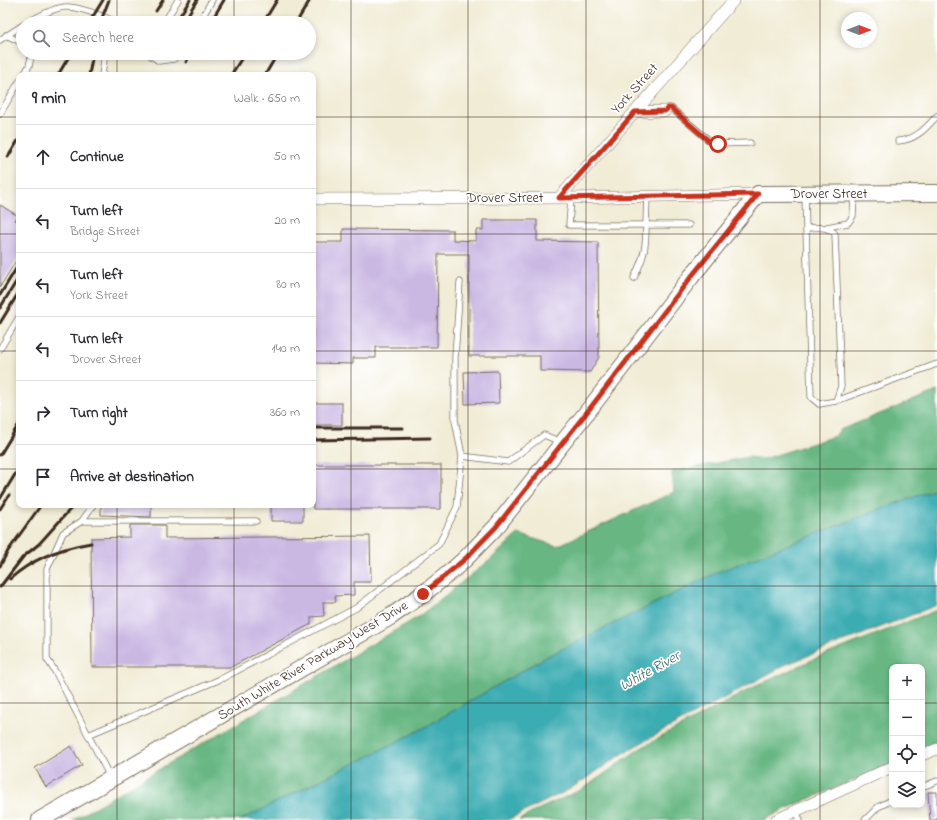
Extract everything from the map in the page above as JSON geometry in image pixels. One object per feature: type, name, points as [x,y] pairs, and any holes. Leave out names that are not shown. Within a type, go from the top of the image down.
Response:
[{"type":"street","name":"York Street","points":[[565,198],[635,112],[734,0]]},
{"type":"street","points":[[635,112],[665,111]]},
{"type":"street","name":"Drover Street","points":[[316,199],[565,198],[758,194],[937,193]]},
{"type":"street","name":"South White River Parkway West Drive","points":[[40,820],[390,617],[448,574],[490,534],[563,443],[691,277],[758,194]]},
{"type":"street","points":[[925,754],[937,749]]},
{"type":"street","points":[[776,820],[798,815],[889,769]]},
{"type":"lane","points":[[168,16],[178,0]]},
{"type":"lane","points":[[202,16],[212,0]]},
{"type":"lane","points":[[40,16],[67,7],[95,13],[101,16]]},
{"type":"lane","points":[[0,40],[16,30]]},
{"type":"lane","points":[[6,35],[16,40]]},
{"type":"lane","points":[[26,72],[30,60]]},
{"type":"lane","points":[[102,72],[104,60]]},
{"type":"lane","points":[[0,114],[16,87]]},
{"type":"lane","points":[[665,111],[668,108],[671,108],[710,142],[718,144],[750,143]]},
{"type":"lane","points":[[898,141],[913,138],[937,116]]},
{"type":"lane","points":[[805,194],[810,397],[819,404],[836,401],[937,364]]},
{"type":"lane","points":[[806,228],[825,227],[848,223],[854,216],[854,194]]},
{"type":"lane","points":[[634,278],[642,260],[646,244],[647,196]]},
{"type":"lane","points":[[565,198],[569,224],[690,225]]},
{"type":"lane","points":[[825,227],[831,229],[835,234],[841,386],[836,401]]},
{"type":"lane","points":[[88,735],[224,678],[356,608],[439,544],[457,507],[462,456],[455,420],[455,357],[460,282]]},
{"type":"lane","points":[[0,349],[16,322]]},
{"type":"lane","points":[[462,456],[508,462],[544,435],[563,443]]},
{"type":"lane","points":[[91,508],[82,521],[64,533],[47,568],[47,659],[56,673],[111,779]]},
{"type":"lane","points":[[82,521],[256,521]]},
{"type":"lane","points":[[925,786],[937,781]]},
{"type":"lane","points":[[865,820],[878,806],[889,801]]},
{"type":"green space","points":[[937,391],[937,489],[883,508],[718,572],[548,656],[420,730],[241,820],[73,820],[418,617],[490,560],[518,534],[557,546],[674,492],[672,472],[748,457],[764,459],[835,436],[840,430]]},
{"type":"green space","points":[[937,610],[937,745],[925,751],[925,664],[889,664],[889,765],[783,810],[764,820],[519,820],[583,789],[639,749],[752,688],[812,660]]},
{"type":"water","name":"White River","points":[[937,489],[937,605],[787,664],[630,749],[570,789],[508,820],[241,820],[420,730],[548,656],[718,572],[883,508]]},
{"type":"building","points":[[0,205],[16,215],[16,261],[0,287]]},
{"type":"building","points":[[483,220],[537,220],[537,241],[598,242],[599,357],[590,372],[540,371],[540,356],[469,356],[469,254],[438,254],[437,347],[376,347],[376,358],[353,358],[353,364],[316,363],[316,242],[343,242],[343,229],[453,230],[453,240],[476,241],[476,230],[483,230]]},
{"type":"building","points":[[498,371],[499,403],[465,404],[464,372]]},
{"type":"building","points":[[316,403],[342,403],[342,425],[316,425]]},
{"type":"building","points":[[316,465],[441,465],[441,509],[313,509],[316,508]]},
{"type":"building","points":[[101,508],[151,508],[151,517],[101,515]]},
{"type":"building","points":[[271,508],[303,508],[303,521],[271,521]]},
{"type":"building","points":[[130,525],[165,525],[165,538],[370,536],[371,582],[354,582],[354,595],[335,596],[336,602],[323,602],[324,616],[311,617],[311,624],[231,667],[92,667],[91,538],[130,537]]},
{"type":"building","points":[[71,746],[82,765],[46,787],[35,768]]},
{"type":"building","points":[[928,792],[937,792],[937,820],[930,820]]},
{"type":"railway","points":[[93,16],[103,0]]},
{"type":"railway","points":[[103,16],[109,0]]},
{"type":"railway","points":[[156,11],[163,0]]},
{"type":"railway","points":[[180,16],[190,0]]},
{"type":"railway","points":[[187,16],[197,0]]},
{"type":"railway","points":[[214,16],[224,0]]},
{"type":"railway","points":[[267,16],[277,0]]},
{"type":"railway","points":[[300,16],[310,0]]},
{"type":"railway","points":[[60,72],[67,60]]},
{"type":"railway","points":[[90,72],[92,60]]},
{"type":"railway","points":[[233,72],[241,60]]},
{"type":"railway","points":[[267,72],[274,60]]},
{"type":"railway","points":[[8,157],[16,144]]},
{"type":"railway","points":[[0,295],[16,269]]},
{"type":"railway","points":[[0,308],[16,282]]},
{"type":"railway","points":[[0,323],[16,297]]},
{"type":"railway","points":[[316,428],[403,428]]},
{"type":"railway","points":[[0,455],[16,429]]},
{"type":"railway","points":[[316,440],[430,438]]},
{"type":"railway","points":[[0,499],[16,473]]},
{"type":"railway","points":[[0,509],[9,495]]},
{"type":"railway","points":[[0,566],[8,551],[39,508]]},
{"type":"railway","points":[[0,587],[23,557],[39,544],[71,508]]},
{"type":"railway","points":[[10,579],[37,560],[48,555],[91,543]]},
{"type":"route","points":[[423,594],[465,559],[496,527],[691,277],[758,194],[559,198],[635,112],[665,111],[668,108],[671,108],[710,142],[718,144]]}]
